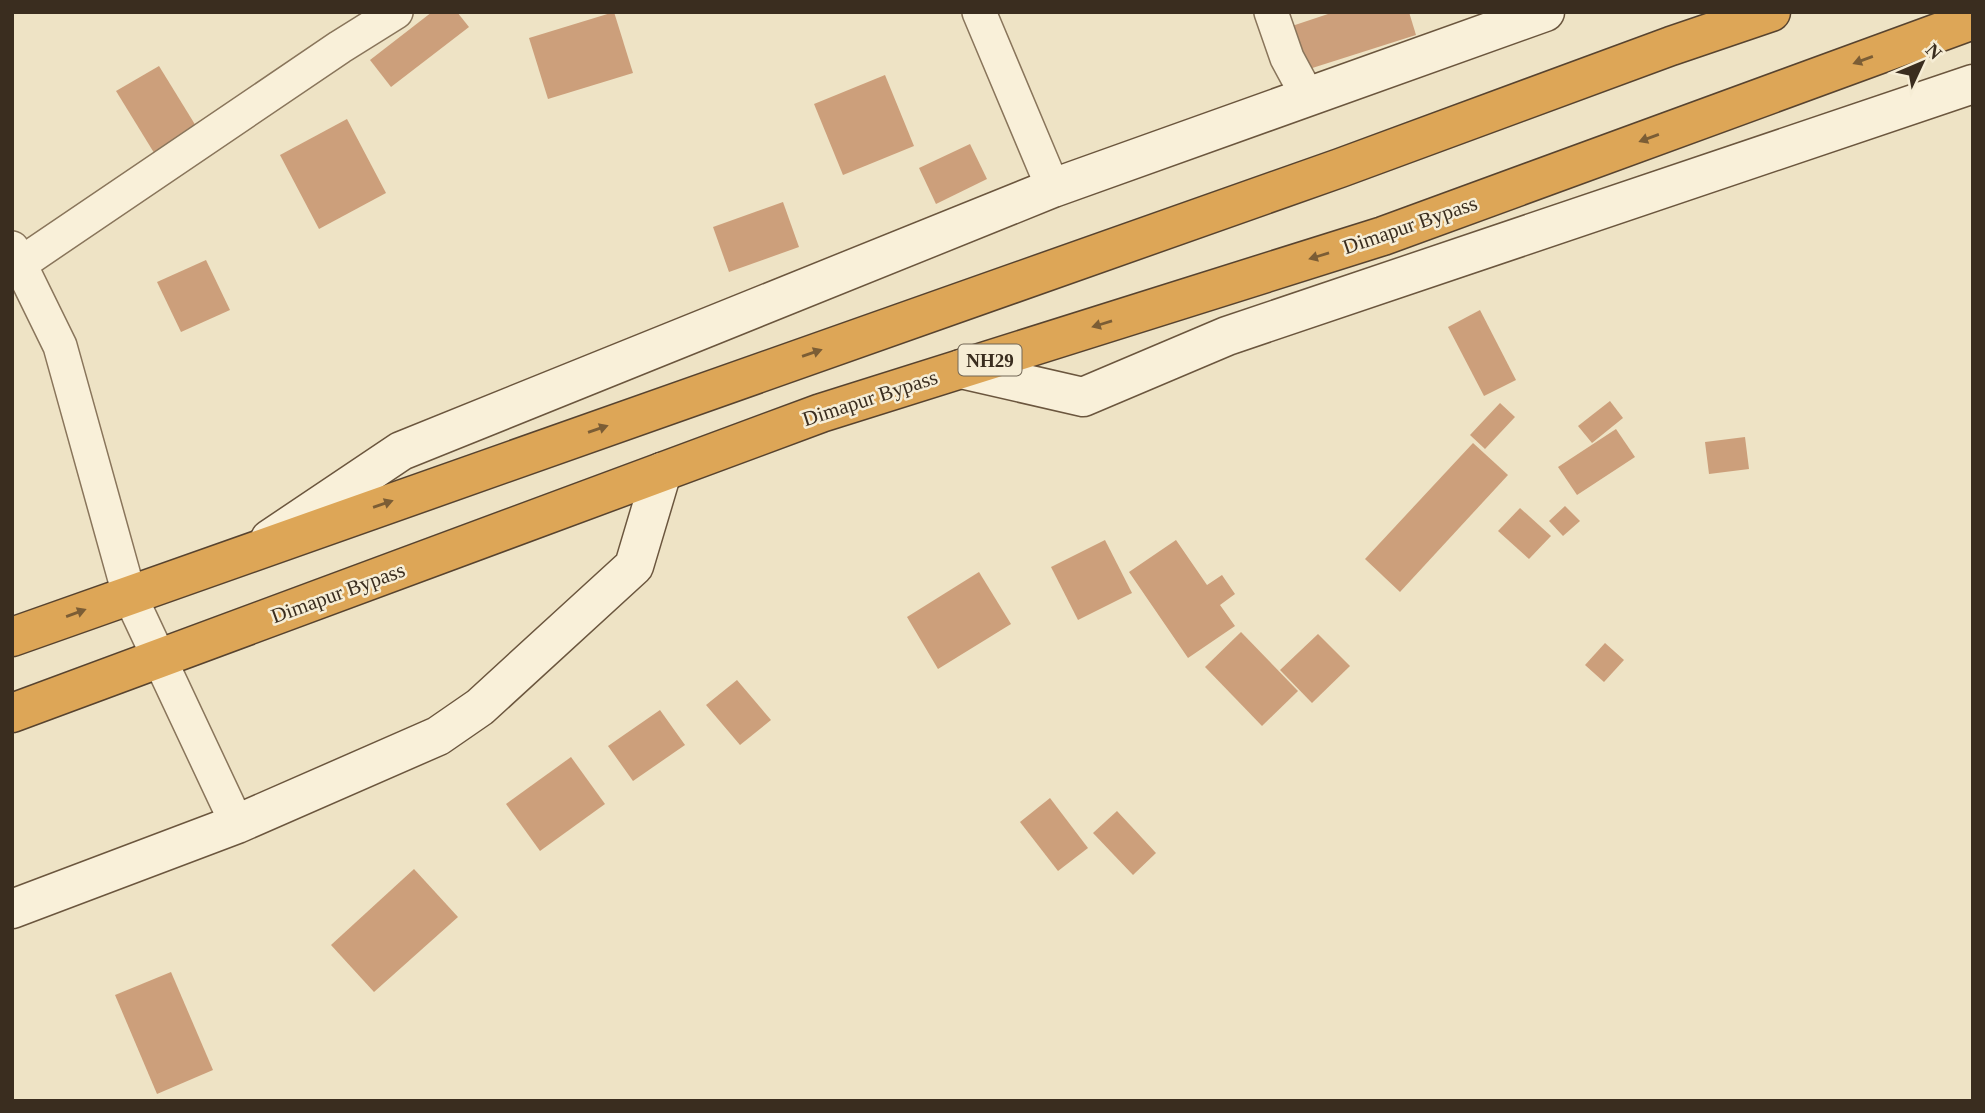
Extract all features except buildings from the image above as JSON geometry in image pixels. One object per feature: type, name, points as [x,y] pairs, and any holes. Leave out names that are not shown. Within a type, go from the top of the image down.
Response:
[{"type":"highway","points":[[12,637],[257,548],[1316,177],[1771,12]]},
{"type":"highway","name":"Dimapur Bypass","points":[[12,713],[821,413],[1383,236],[1973,20]]},
{"type":"street","points":[[237,824],[129,594],[60,346],[16,256],[396,12]]},
{"type":"street","points":[[979,12],[1053,188]]},
{"type":"street","points":[[1272,12],[1287,58],[1308,97]]},
{"type":"street","points":[[257,548],[401,451],[1053,188],[1545,12]]},
{"type":"street","points":[[961,369],[1083,397],[1227,336],[1973,84]]},
{"type":"street","points":[[12,909],[237,824],[438,736],[480,707],[634,566],[662,472]]}]
